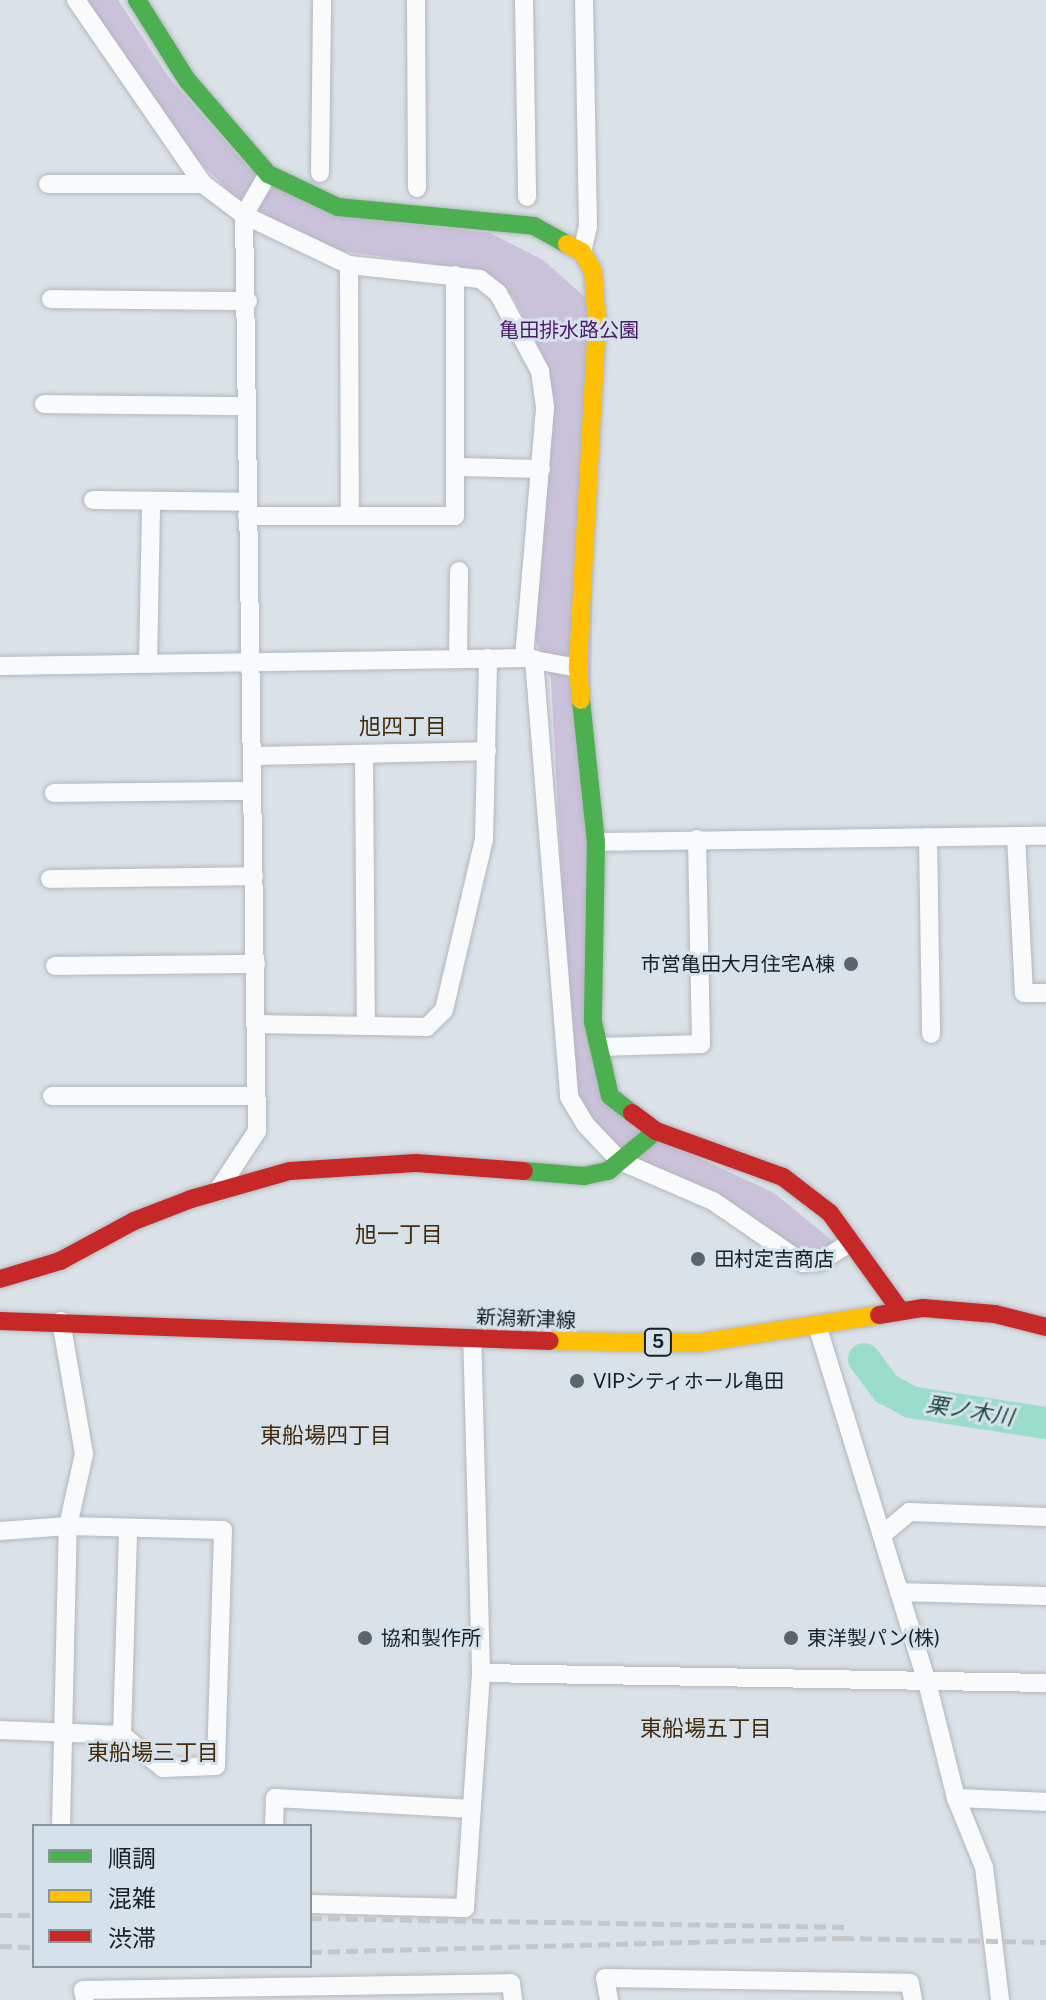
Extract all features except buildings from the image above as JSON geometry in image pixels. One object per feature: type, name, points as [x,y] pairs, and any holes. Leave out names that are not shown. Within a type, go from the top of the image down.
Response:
[{"type":"street","points":[[76,0],[203,184],[244,215],[349,265],[480,279],[498,293],[540,371],[545,408],[529,658],[569,1097],[585,1124],[620,1161],[713,1201],[803,1263],[820,1262],[851,1242]]},
{"type":"street","points":[[137,0],[187,80],[268,174],[338,207],[534,226],[558,235],[582,252],[598,292],[578,668],[596,842],[593,1022],[610,1096],[656,1131],[783,1177],[830,1213],[900,1310]]},
{"type":"street","points":[[320,173],[322,0]]},
{"type":"street","points":[[416,0],[417,188]]},
{"type":"street","points":[[524,0],[527,197]]},
{"type":"street","points":[[582,252],[588,226],[584,0]]},
{"type":"street","points":[[217,1192],[257,1131],[254,1096],[256,964],[247,509],[248,301],[244,215],[268,174]]},
{"type":"street","points":[[48,184],[203,184]]},
{"type":"street","points":[[349,265],[350,516]]},
{"type":"street","points":[[93,500],[350,516],[455,516],[458,467],[455,275]]},
{"type":"street","points":[[51,299],[248,301]]},
{"type":"street","points":[[44,404],[246,406]]},
{"type":"street","points":[[458,467],[541,469]]},
{"type":"street","points":[[148,664],[151,502]]},
{"type":"street","points":[[458,659],[459,571]]},
{"type":"street","points":[[255,1024],[427,1027],[444,1010],[484,840],[488,658]]},
{"type":"street","points":[[0,666],[529,658],[578,668]]},
{"type":"street","points":[[252,756],[487,751]]},
{"type":"street","points":[[364,756],[366,1026]]},
{"type":"street","points":[[54,793],[252,791]]},
{"type":"street","points":[[1016,836],[1024,993],[1046,993]]},
{"type":"street","points":[[596,842],[1046,836]]},
{"type":"street","points":[[928,837],[931,1034]]},
{"type":"street","points":[[599,1047],[701,1044],[697,839]]},
{"type":"street","points":[[50,879],[254,876]]},
{"type":"street","points":[[55,966],[256,964]]},
{"type":"street","points":[[52,1096],[254,1096]]},
{"type":"street","points":[[0,1279],[60,1261],[134,1221],[290,1171],[416,1163],[584,1176],[608,1171],[656,1131]]},
{"type":"street","name":"新潟新津線","points":[[0,1321],[61,1321],[472,1340],[698,1343],[900,1310],[995,1314],[1046,1327]]},
{"type":"street","points":[[61,1321],[84,1454],[68,1526],[67,1732],[61,1824]]},
{"type":"street","points":[[817,1325],[927,1682],[956,1798],[984,1867],[1000,2000]]},
{"type":"street","points":[[312,1904],[465,1908],[481,1673],[472,1340]]},
{"type":"street","points":[[882,1535],[909,1512],[1046,1517]]},
{"type":"street","points":[[0,1531],[68,1526],[223,1530],[216,1766],[163,1768],[122,1735],[0,1730]]},
{"type":"street","points":[[122,1735],[128,1528]]},
{"type":"street","points":[[899,1592],[1046,1596]]},
{"type":"street","points":[[481,1673],[1046,1683]]},
{"type":"street","points":[[274,1824],[275,1798],[472,1809]]},
{"type":"street","points":[[956,1798],[1046,1802]]},
{"type":"street","points":[[609,2000],[605,1978],[704,1980],[807,1991],[910,1983],[913,2000]]},
{"type":"street","points":[[704,1980],[709,2000]]},
{"type":"street","points":[[85,2000],[83,1990],[309,1994],[403,1992],[511,1983],[513,2000]]},
{"type":"green space","name":"亀田排水路公園","points":[[85,0],[118,0],[169,78],[250,169],[349,217],[490,233],[543,260],[605,315],[594,445],[587,1016],[606,1100],[663,1141],[774,1193],[834,1242],[820,1255],[800,1254],[718,1195],[617,1149],[573,1094],[551,679],[534,636],[550,392],[543,356],[512,295],[474,270],[328,249],[240,201],[197,160]]},
{"type":"waterway","name":"栗ノ木川","points":[[864,1359],[887,1389],[910,1402],[1046,1423]]},
{"type":"railway","points":[[0,1915],[32,1915]]},
{"type":"railway","points":[[312,1918],[846,1927]]},
{"type":"railway","points":[[312,1952],[842,1938],[1046,1942]]},
{"type":"railway","points":[[0,1946],[32,1947]]},
{"type":"traffic: fast","points":[[137,0],[187,80],[268,174],[338,207],[534,226],[567,244]]},
{"type":"traffic: fast","points":[[581,700],[596,842],[593,1022],[610,1096],[632,1113]]},
{"type":"traffic: fast","points":[[524,1171],[584,1176],[608,1171],[656,1131]]},
{"type":"traffic: slow","points":[[567,244],[582,252],[593,271],[597,323],[578,668],[581,700]]},
{"type":"traffic: slow","points":[[550,1341],[698,1343],[879,1315]]},
{"type":"traffic: jam","points":[[632,1113],[656,1131],[783,1177],[830,1213],[900,1310]]},
{"type":"traffic: jam","points":[[0,1279],[60,1261],[134,1221],[191,1199],[290,1171],[416,1163],[524,1171]]},
{"type":"traffic: jam","points":[[879,1315],[923,1308],[995,1314],[1046,1327]]},
{"type":"traffic: jam","points":[[0,1321],[550,1341]]},
{"type":"place","name":"市営亀田大月住宅A棟","points":[[851,964]]},
{"type":"place","name":"田村定吉商店","points":[[698,1259]]},
{"type":"place","name":"VIPシティホール亀田","points":[[577,1381]]},
{"type":"place","name":"協和製作所","points":[[365,1638]]},
{"type":"place","name":"東洋製パン(株)","points":[[791,1638]]},
{"type":"district","name":"旭四丁目","points":[[403,727]]},
{"type":"district","name":"旭一丁目","points":[[399,1235]]},
{"type":"district","name":"東船場四丁目","points":[[326,1436]]},
{"type":"district","name":"東船場五丁目","points":[[706,1729]]},
{"type":"district","name":"東船場三丁目","points":[[153,1753]]}]
